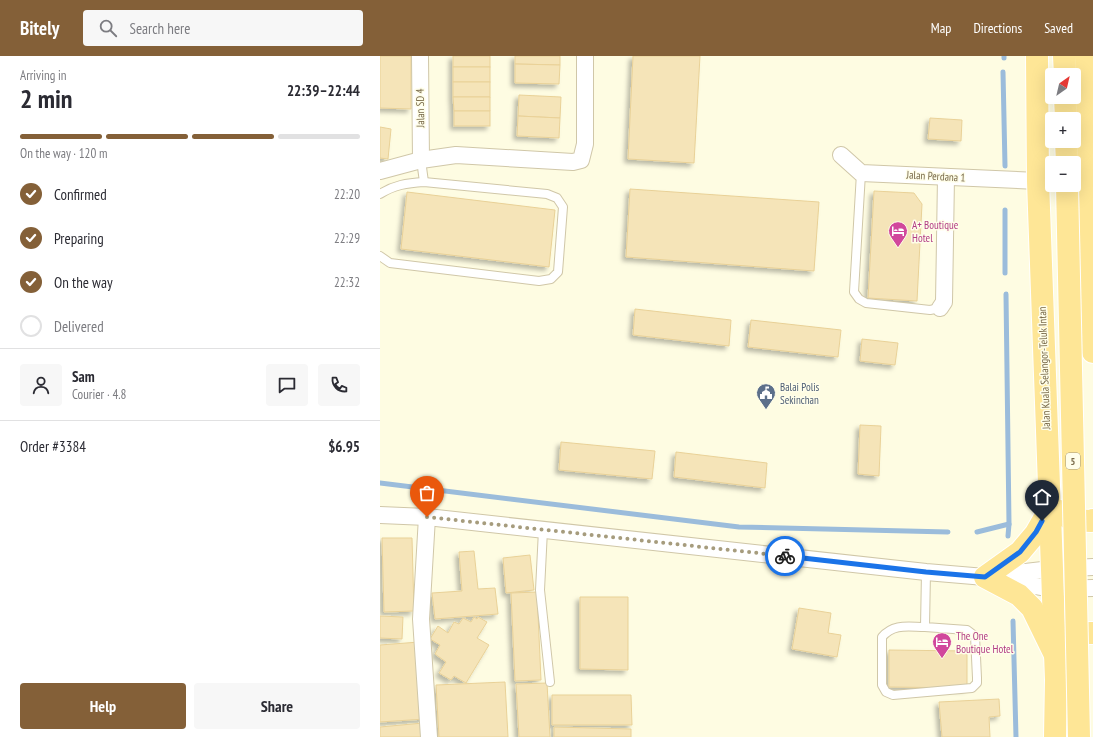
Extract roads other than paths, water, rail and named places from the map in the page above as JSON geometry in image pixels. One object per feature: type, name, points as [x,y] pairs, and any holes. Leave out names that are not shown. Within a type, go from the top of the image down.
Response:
[{"type":"highway","name":"Jalan Kuala Selangor-Teluk Intan","points":[[1037,56],[1038,181],[1056,680],[1055,737]]},
{"type":"highway","points":[[1064,56],[1065,68]]},
{"type":"highway","points":[[1086,56],[1093,352]]},
{"type":"highway","name":"5","points":[[1067,192],[1079,737]]},
{"type":"highway","points":[[1093,520],[1071,520],[1049,503],[1036,532],[1020,552],[985,577],[1019,595],[1032,608],[1055,655],[1064,642],[1082,633],[1093,634]]},
{"type":"street","name":"Jalan SD 4","points":[[420,56],[421,160]]},
{"type":"street","points":[[380,171],[421,160],[456,155],[573,162],[581,160],[585,144],[585,56]]},
{"type":"street","points":[[841,156],[861,173]]},
{"type":"street","name":"Jalan Perdana 1","points":[[861,173],[1038,181]]},
{"type":"street","points":[[940,308],[944,302],[946,177]]},
{"type":"street","points":[[380,515],[427,517],[926,572],[985,577],[1052,579],[1093,588]]},
{"type":"street","points":[[427,517],[421,619],[429,737]]},
{"type":"street","points":[[1052,579],[1093,567]]},
{"type":"lane","points":[[421,160],[424,182]]},
{"type":"lane","points":[[861,173],[854,292],[859,300],[866,303],[930,310],[940,308]]},
{"type":"lane","points":[[380,194],[388,189],[406,183],[424,182],[547,194],[556,198],[563,207],[558,272],[551,279],[540,281],[390,263],[380,256]]},
{"type":"lane","points":[[543,530],[540,590],[550,682]]},
{"type":"lane","points":[[925,627],[926,572]]},
{"type":"lane","points":[[894,627],[925,627],[967,630],[975,636],[977,683],[972,688],[893,695],[886,692],[882,685],[882,637],[894,627]]},
{"type":"waterway","points":[[1003,72],[1005,166]]},
{"type":"waterway","points":[[1005,210],[1005,273]]},
{"type":"waterway","points":[[1006,294],[1008,536]]},
{"type":"waterway","points":[[380,483],[739,527],[948,532]]},
{"type":"waterway","points":[[977,532],[1009,524]]},
{"type":"waterway","points":[[1013,621],[1016,737]]},
{"type":"place","name":"A+ Boutique Hotel","points":[[898,248]]},
{"type":"place","name":"Balai Polis Sekinchan","points":[[766,410]]},
{"type":"place","name":"The One Boutique Hotel","points":[[942,659]]}]
